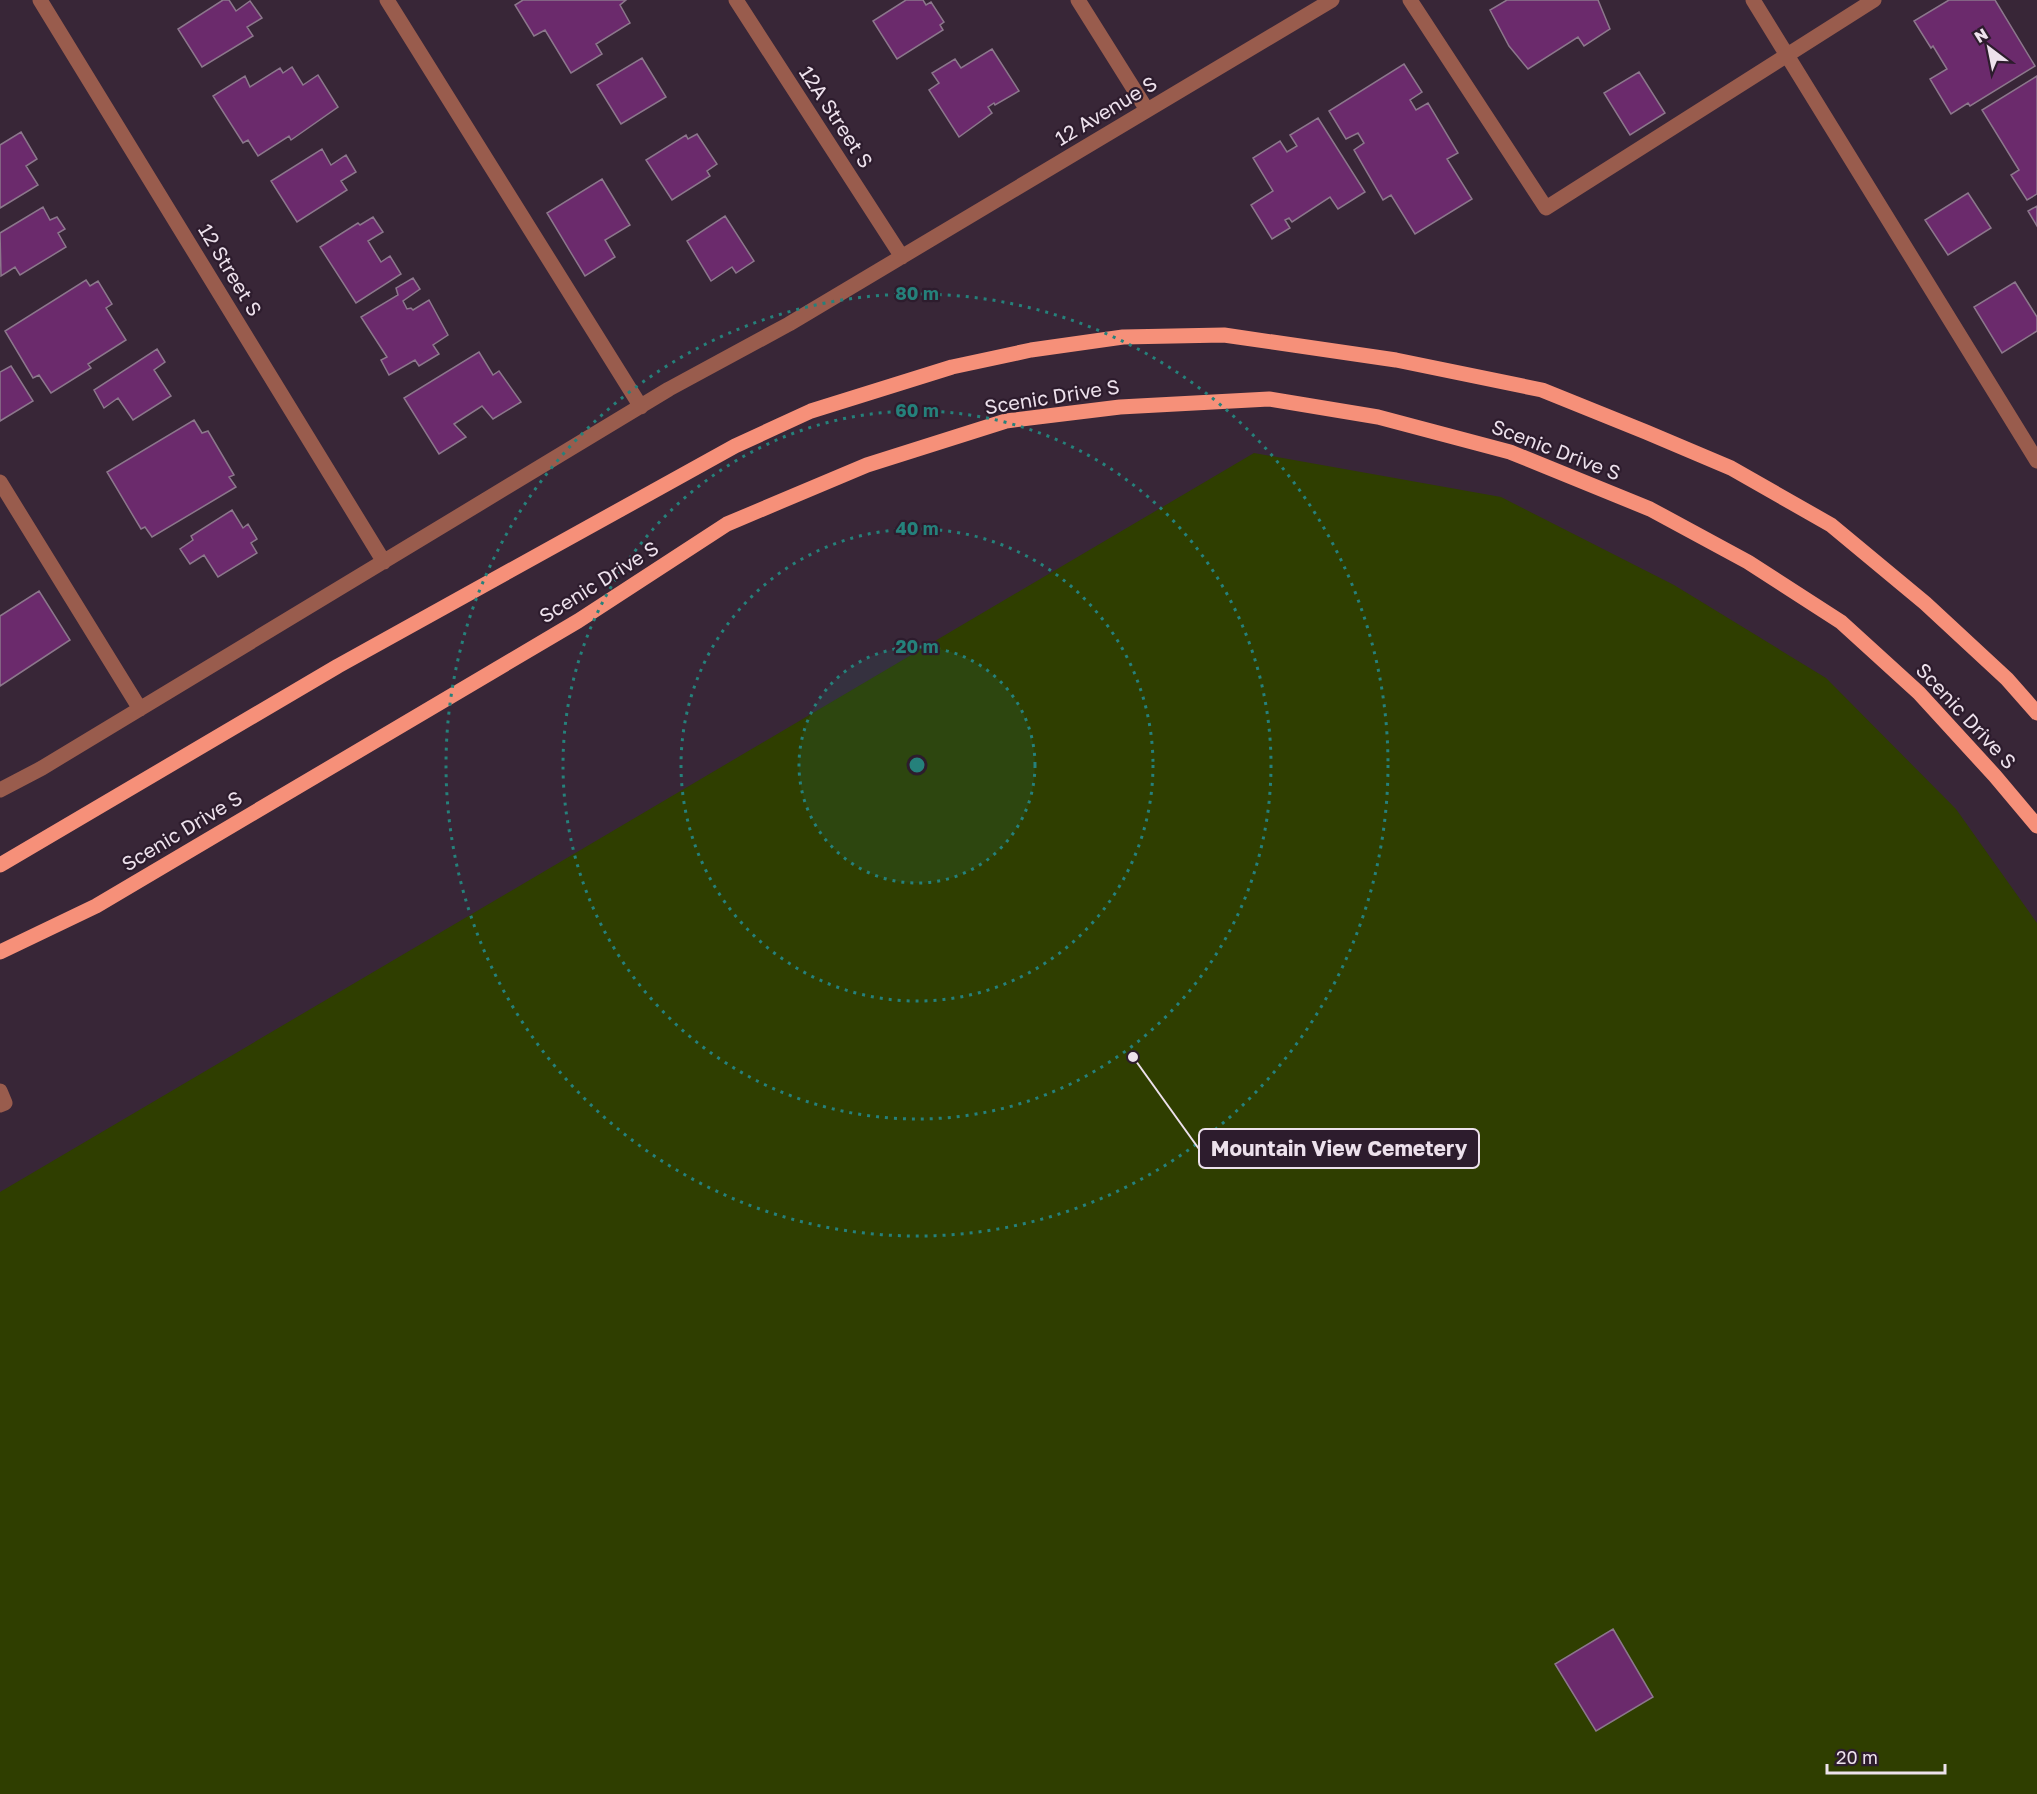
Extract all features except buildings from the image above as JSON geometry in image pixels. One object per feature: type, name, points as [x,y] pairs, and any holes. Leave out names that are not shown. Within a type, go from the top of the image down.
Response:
[{"type":"main road","points":[[0,865],[338,666],[735,446],[812,411],[952,367],[1031,350],[1123,337],[1224,335],[1396,360],[1542,390],[1646,432],[1731,468],[1831,525],[1925,603],[2007,679],[2037,713]]},
{"type":"main road","name":"Scenic Drive S","points":[[0,952],[96,906],[578,621],[728,524],[867,465],[1006,422],[1120,407],[1269,399],[1378,417],[1510,452],[1650,509],[1748,562],[1841,622],[1919,693],[2037,826]]},
{"type":"street","name":"12 Street S","points":[[40,0],[384,562]]},
{"type":"street","points":[[387,0],[641,407]]},
{"type":"street","name":"12A Street S","points":[[736,0],[902,257]]},
{"type":"street","points":[[1078,0],[1147,110]]},
{"type":"street","name":"12 Avenue S","points":[[902,257],[1332,0]]},
{"type":"street","points":[[1410,0],[1546,208],[1874,0]]},
{"type":"street","points":[[1753,0],[2037,461]]},
{"type":"street","points":[[0,790],[42,768],[669,389],[789,324],[902,257]]},
{"type":"street","points":[[0,482],[7,506],[140,709]]},
{"type":"street","points":[[0,1091],[5,1103],[0,1105]]},
{"type":"green space","points":[[1254,453],[1501,497],[1674,585],[1826,678],[1956,809],[2037,923],[2037,1794],[0,1794],[0,1192]]},
{"type":"place","name":"Mountain View Cemetery","points":[[1133,1057]]}]
